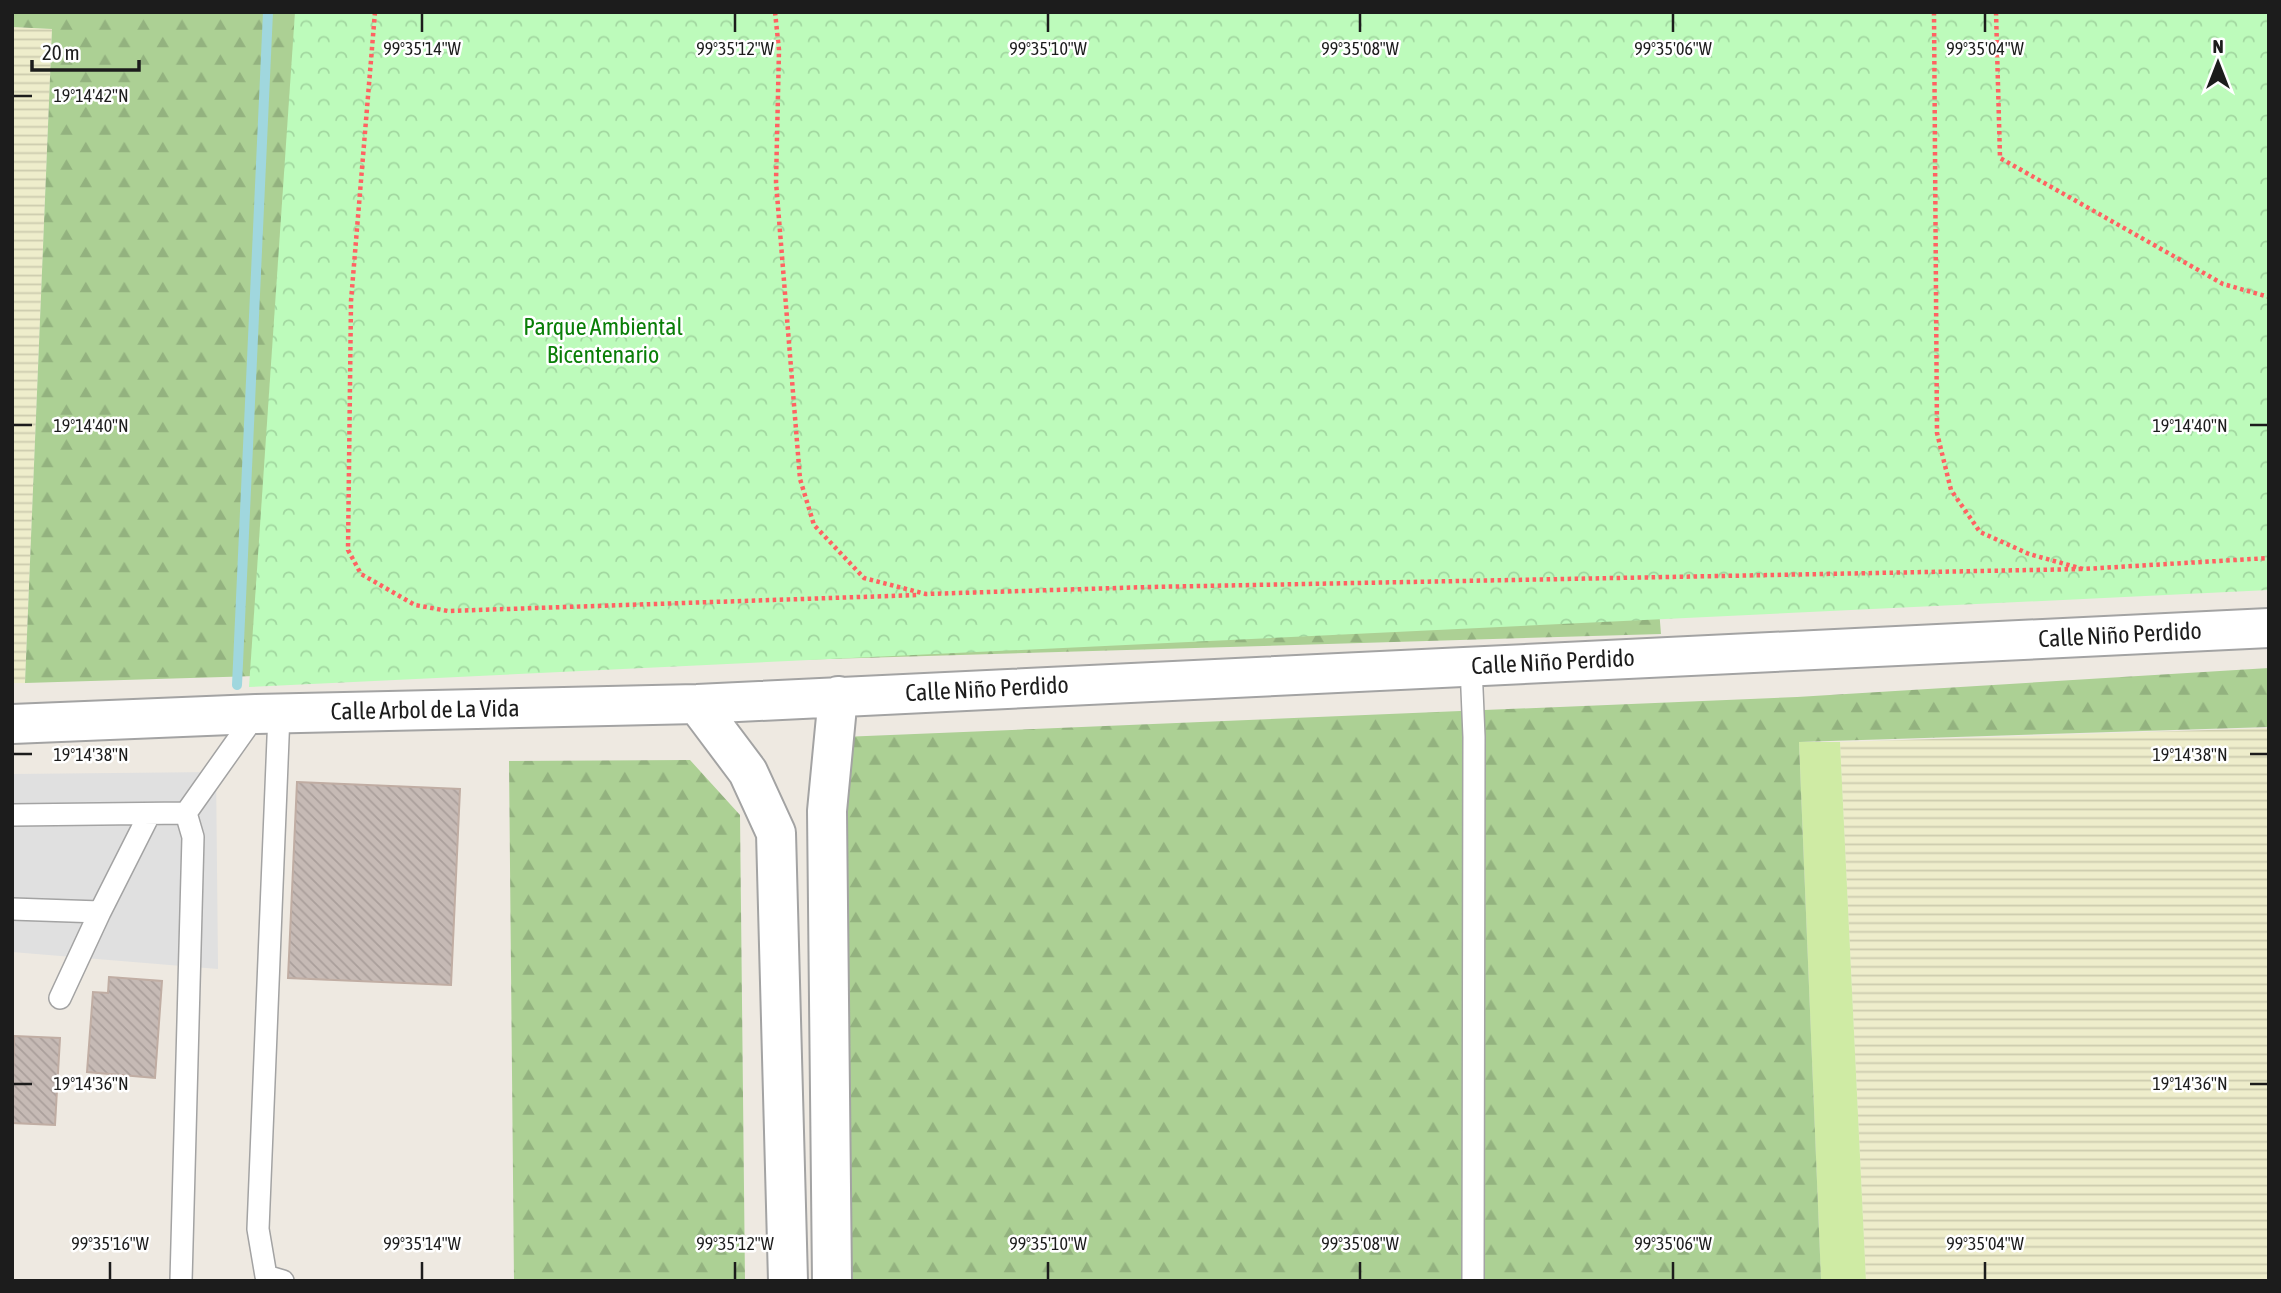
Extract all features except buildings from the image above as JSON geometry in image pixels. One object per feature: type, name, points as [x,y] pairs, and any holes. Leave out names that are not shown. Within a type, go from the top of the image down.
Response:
[{"type":"street","name":"Calle Niño Perdido","points":[[838,696],[2269,628]]},
{"type":"street","name":"Calle Arbol de La Vida","points":[[12,724],[267,714],[696,704],[838,696]]},
{"type":"street","points":[[832,1281],[827,811],[838,696]]},
{"type":"street","points":[[696,704],[748,772],[776,833],[788,1281]]},
{"type":"lane","points":[[1471,666],[1474,737],[1473,1281]]},
{"type":"lane","points":[[12,815],[186,813],[267,714]]},
{"type":"lane","points":[[267,714],[258,1229],[266,1276],[283,1281]]},
{"type":"lane","points":[[181,1281],[192,837],[186,813]]},
{"type":"lane","points":[[60,998],[149,815]]},
{"type":"lane","points":[[12,909],[100,912]]},
{"type":"path","points":[[375,12],[351,301],[348,550],[361,574],[415,604],[448,611],[1163,586],[2083,569],[2269,558]]},
{"type":"path","points":[[775,12],[779,50],[776,182],[800,479],[814,525],[864,579],[926,594]]},
{"type":"path","points":[[1934,12],[1937,433],[1951,490],[1980,532],[2029,554],[2083,569]]},
{"type":"path","points":[[1996,12],[2000,158],[2223,284],[2269,297]]},
{"type":"green space","name":"Parque Ambiental Bicentenario","points":[[12,12],[1270,12],[1650,498],[1661,634],[25,683],[52,29],[12,27]]},
{"type":"green space","name":"Parque Ambiental Bicentenario","points":[[295,12],[2269,12],[2269,590],[249,687]]},
{"type":"green space","points":[[12,27],[52,29],[25,683],[12,683]]},
{"type":"green space","points":[[2269,668],[2269,727],[1799,742],[1821,1279],[849,1281],[842,737],[1797,697]]},
{"type":"green space","points":[[2269,728],[2269,1281],[1866,1281],[1840,742]]},
{"type":"green space","points":[[1799,742],[1840,742],[1866,1281],[1821,1281]]},
{"type":"green space","points":[[690,760],[740,815],[745,1281],[514,1281],[509,761]]},
{"type":"shaded area","points":[[216,772],[218,969],[12,952],[12,774]]},
{"type":"waterway","points":[[237,685],[268,12]]}]
